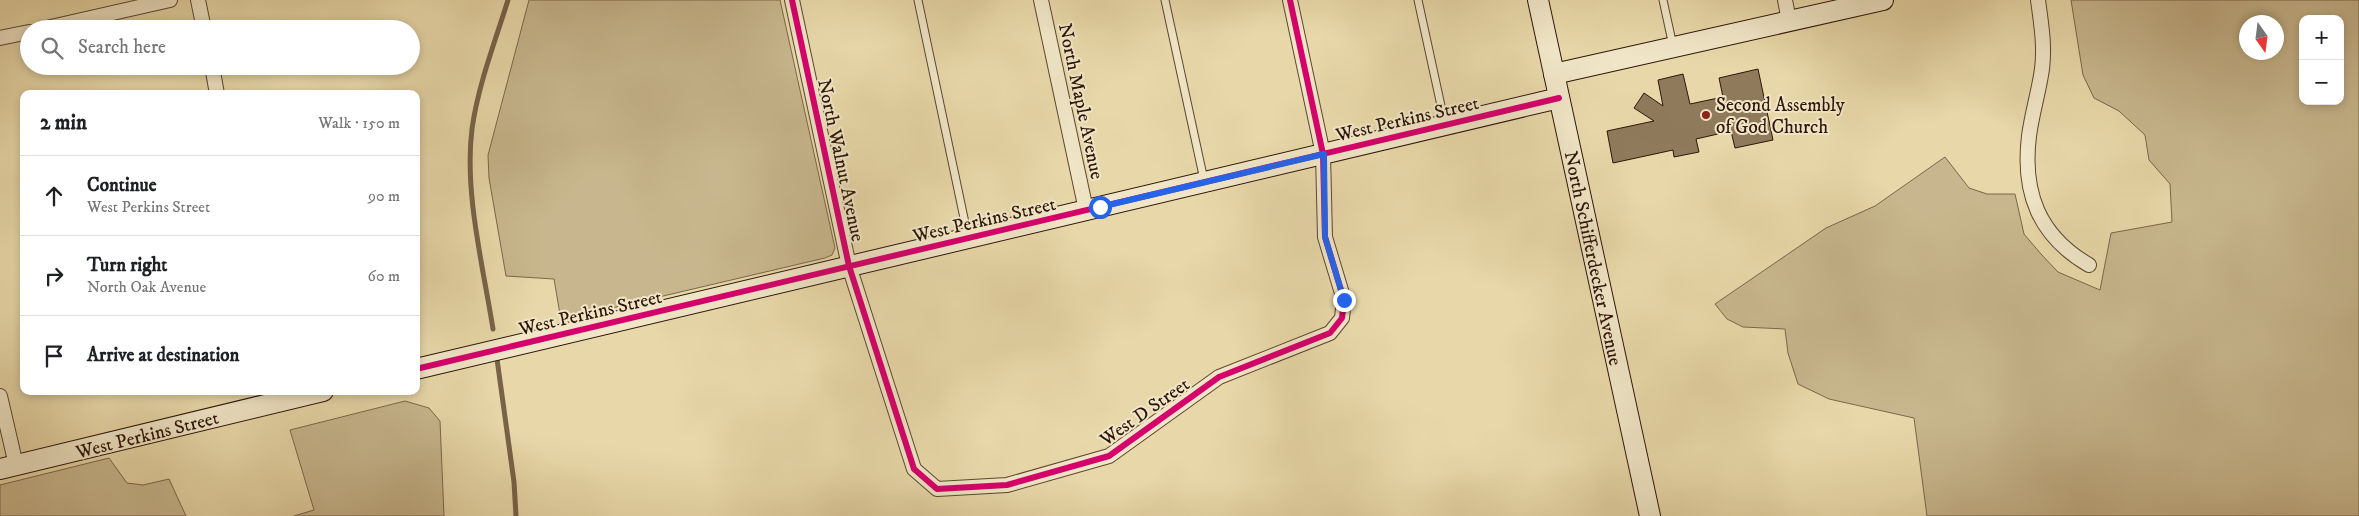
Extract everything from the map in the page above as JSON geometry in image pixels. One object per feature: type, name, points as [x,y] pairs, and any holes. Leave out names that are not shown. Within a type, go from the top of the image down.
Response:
[{"type":"street","points":[[82,20],[170,0]]},
{"type":"street","points":[[198,0],[202,20]]},
{"type":"street","name":"North Walnut Avenue","points":[[792,0],[850,266],[914,468],[936,488]]},
{"type":"street","name":"North Maple Avenue","points":[[1041,0],[1086,210]]},
{"type":"street","points":[[1290,0],[1324,154]]},
{"type":"street","name":"North Schifferdecker Avenue","points":[[1538,0],[1650,516]]},
{"type":"street","points":[[1785,0],[1789,21]]},
{"type":"street","points":[[1554,74],[1882,0]]},
{"type":"street","points":[[2038,0],[2044,55],[2029,138],[2030,195],[2040,218],[2053,236],[2068,252],[2089,266]]},
{"type":"street","points":[[0,38],[20,34]]},
{"type":"street","points":[[214,75],[216,90]]},
{"type":"street","name":"West Perkins Street","points":[[420,368],[1559,98]]},
{"type":"street","name":"West D Street","points":[[936,488],[1007,485],[1109,456],[1219,377],[1330,333],[1342,318],[1344,300],[1325,237],[1324,154]]},
{"type":"street","points":[[0,396],[8,467]]},
{"type":"street","name":"West Perkins Street","points":[[8,467],[281,396]]},
{"type":"lane","points":[[918,0],[968,238]]},
{"type":"lane","points":[[1165,0],[1204,182]]},
{"type":"lane","points":[[1418,0],[1445,125]]},
{"type":"lane","points":[[1663,0],[1673,47]]},
{"type":"shaded area","points":[[529,0],[780,0],[835,248],[832,255],[561,320],[554,279],[506,276],[489,178],[488,155]]},
{"type":"shaded area","points":[[2071,0],[2359,0],[2359,516],[1927,516],[1914,418],[1829,399],[1798,384],[1788,353],[1785,329],[1743,327],[1727,319],[1715,304],[1826,228],[1875,206],[1945,157],[1969,188],[1987,194],[2015,194],[2024,234],[2041,254],[2058,272],[2100,290],[2111,233],[2172,222],[2170,184],[2149,160],[2145,135],[2119,111],[2094,98],[2083,75]]},
{"type":"shaded area","points":[[405,401],[429,408],[440,421],[444,516],[294,516],[314,510],[290,430]]},
{"type":"shaded area","points":[[109,458],[127,483],[143,485],[169,479],[186,516],[0,516],[0,485]]},
{"type":"building","name":"Second Assembly of God Church","points":[[1758,69],[1773,140],[1735,148],[1731,131],[1696,139],[1699,152],[1674,157],[1673,150],[1613,163],[1607,131],[1654,121],[1634,108],[1644,93],[1663,106],[1658,80],[1683,74],[1690,104],[1723,97],[1719,78]]},
{"type":"waterway","points":[[493,329],[472,203],[470,153],[478,96],[508,0]]},
{"type":"waterway","points":[[497,359],[514,482],[516,516]]},
{"type":"cycle path","points":[[792,0],[849,266],[914,469],[937,489],[1007,485],[1109,456],[1219,377],[1330,333],[1342,318],[1344,300],[1325,237],[1323,154],[1290,0]]},
{"type":"cycle path","points":[[420,368],[1559,98]]},
{"type":"place","name":"Second Assembly of God Church","points":[[1706,115]]},
{"type":"route","points":[[1100,207],[1324,154],[1325,237],[1344,300]]}]
